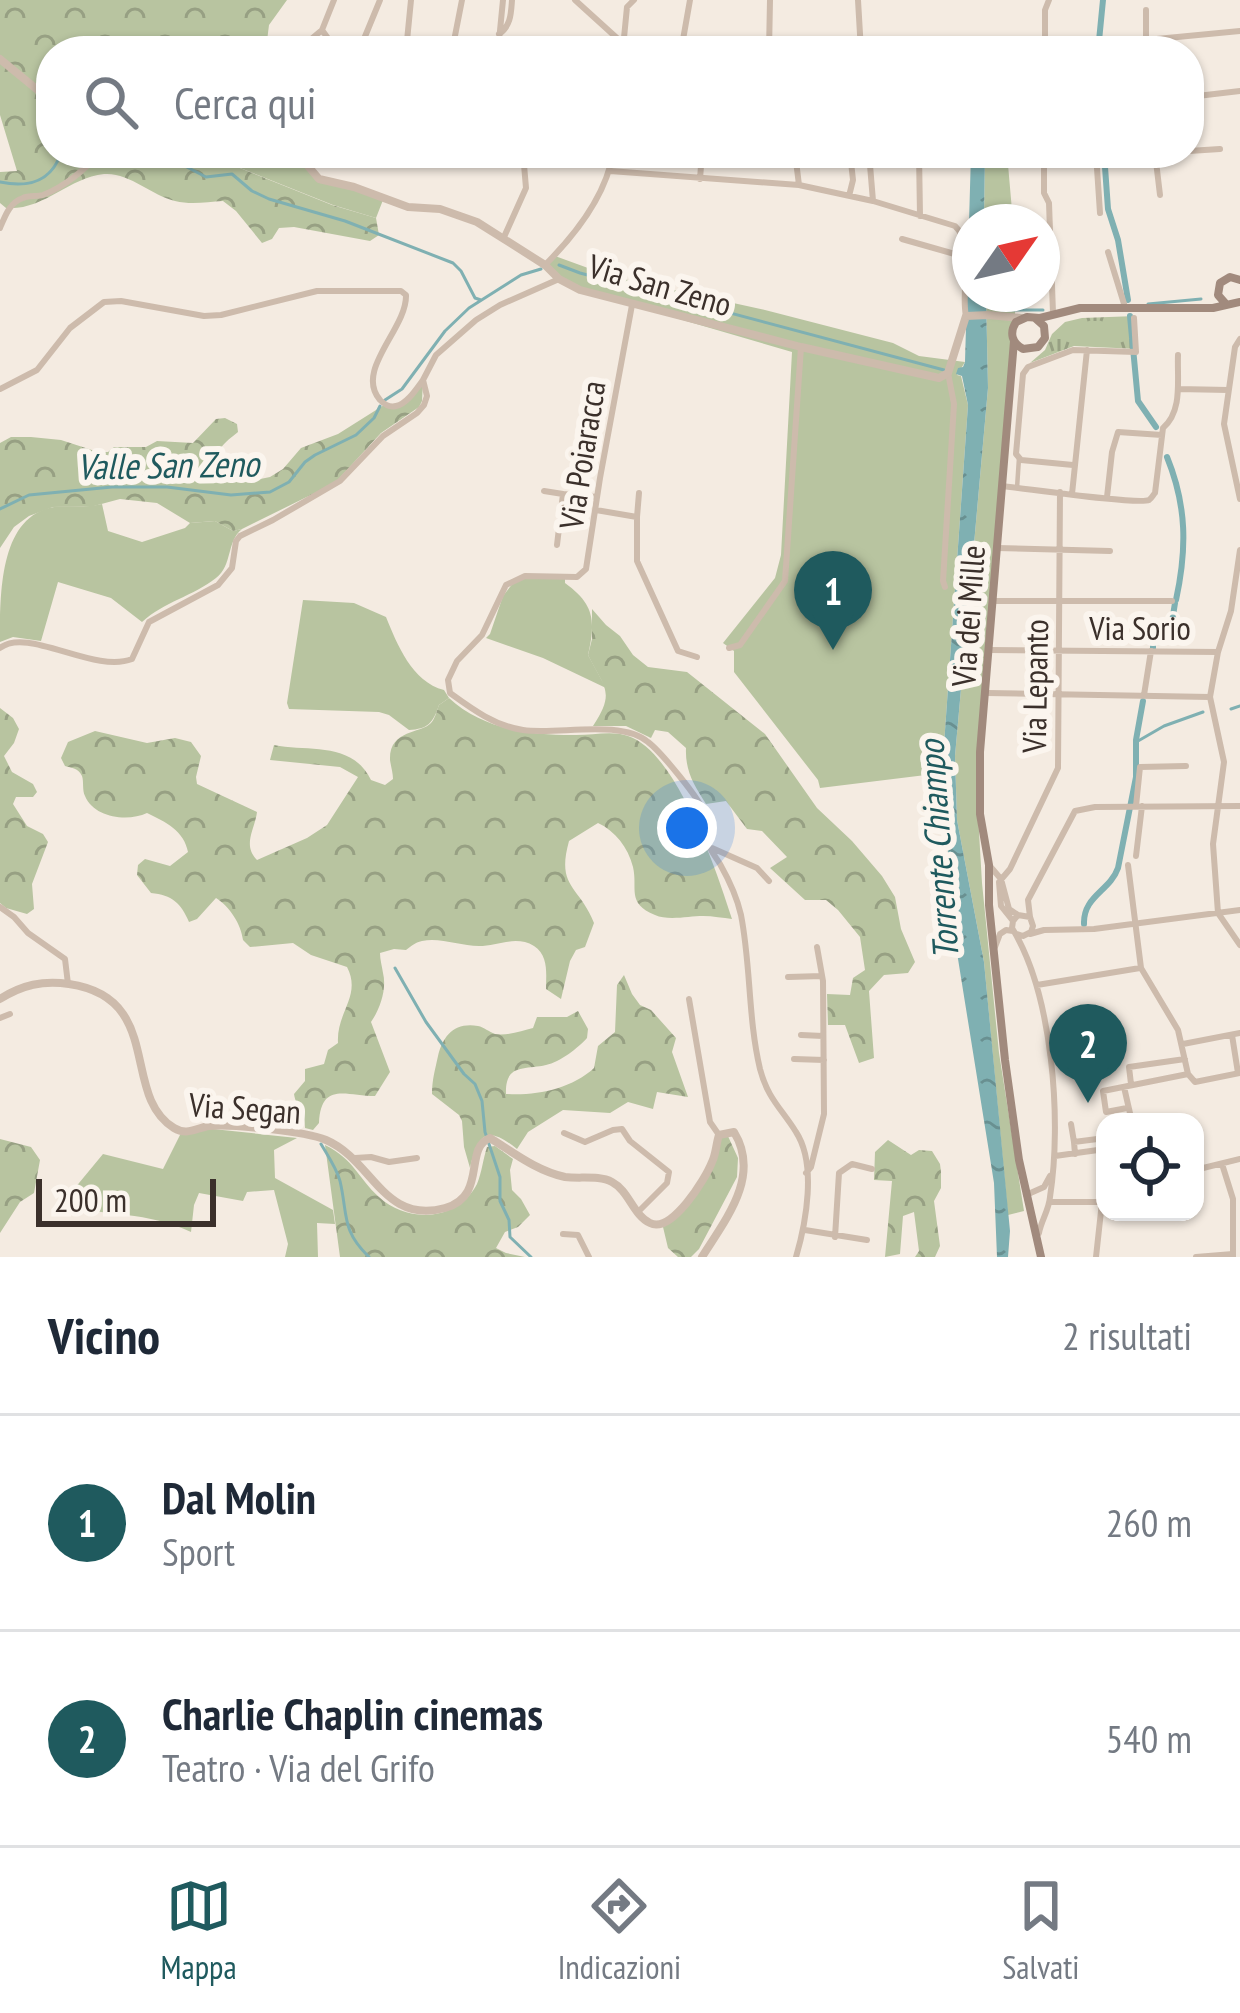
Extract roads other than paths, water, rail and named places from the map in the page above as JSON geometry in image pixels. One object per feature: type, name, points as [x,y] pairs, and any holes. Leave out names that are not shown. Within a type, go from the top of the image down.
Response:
[{"type":"main road","points":[[1192,308],[1208,300],[1222,280],[1238,277]]},
{"type":"main road","points":[[1217,290],[1219,298],[1232,303]]},
{"type":"main road","points":[[1060,312],[1213,308],[1232,303]]},
{"type":"main road","points":[[1034,349],[1023,349],[1013,338],[1014,326],[1023,318],[1058,312]]},
{"type":"main road","points":[[1013,371],[1041,345],[1058,312]]},
{"type":"main road","points":[[1035,318],[1045,334]]},
{"type":"main road","name":"Via dei Mille","points":[[1013,338],[980,752],[980,814],[997,875],[994,951],[1005,1060],[1038,1254]]},
{"type":"street","points":[[314,36],[334,0]]},
{"type":"street","points":[[365,36],[380,0]]},
{"type":"street","points":[[407,36],[411,0]]},
{"type":"street","points":[[455,36],[462,0]]},
{"type":"street","points":[[499,36],[508,0]]},
{"type":"street","points":[[575,0],[615,36]]},
{"type":"street","points":[[624,36],[627,7],[634,0]]},
{"type":"street","points":[[684,36],[690,0]]},
{"type":"street","points":[[769,36],[770,0]]},
{"type":"street","points":[[858,0],[860,36]]},
{"type":"street","points":[[1045,36],[1049,0]]},
{"type":"street","points":[[1146,10],[1146,36]]},
{"type":"street","points":[[322,29],[327,36]]},
{"type":"street","points":[[1188,36],[1240,31]]},
{"type":"street","points":[[0,59],[36,89]]},
{"type":"street","points":[[1204,96],[1240,92]]},
{"type":"street","points":[[1204,151],[1220,149]]},
{"type":"street","points":[[0,228],[9,208],[20,198],[41,195],[85,168]]},
{"type":"street","name":"Via San Zeno","points":[[310,168],[319,179],[408,207],[453,212],[477,221],[580,290],[801,347],[944,376]]},
{"type":"street","points":[[504,237],[526,188],[524,168]]},
{"type":"street","points":[[545,265],[579,228],[610,168]]},
{"type":"street","points":[[700,179],[701,168]]},
{"type":"street","points":[[797,168],[800,185]]},
{"type":"street","points":[[849,196],[852,168]]},
{"type":"street","points":[[871,168],[874,201]]},
{"type":"street","points":[[919,168],[920,216]]},
{"type":"street","points":[[1044,168],[1049,204]]},
{"type":"street","points":[[1097,168],[1100,213]]},
{"type":"street","points":[[1157,168],[1160,195]]},
{"type":"street","points":[[610,171],[800,185],[952,225]]},
{"type":"street","points":[[902,239],[952,253]]},
{"type":"street","points":[[1108,252],[1125,308]]},
{"type":"street","points":[[0,389],[37,370],[70,328],[104,302],[204,316],[317,291],[401,291],[406,305],[372,381],[376,395],[394,407],[423,380],[436,355],[476,320],[511,298],[559,279]]},
{"type":"street","points":[[1232,303],[1240,312]]},
{"type":"street","name":"Via Poiaracca","points":[[632,305],[586,568],[577,577],[525,576],[506,585],[482,635],[457,661],[448,680],[450,693],[480,715],[520,730],[619,729],[649,742],[699,800],[709,846],[741,918],[755,1046],[765,1088],[802,1142],[805,1230],[796,1257]]},
{"type":"street","points":[[945,587],[954,404],[944,376],[966,312]]},
{"type":"street","points":[[967,315],[1023,318]]},
{"type":"street","points":[[999,316],[1013,338]]},
{"type":"street","points":[[1017,488],[1016,438],[1023,374],[1028,367],[1073,350],[1136,352],[1134,318]]},
{"type":"street","points":[[1240,339],[1235,346],[1224,424],[1240,499]]},
{"type":"street","points":[[729,648],[740,646],[785,580],[801,347]]},
{"type":"street","points":[[1072,494],[1088,350]]},
{"type":"street","points":[[1002,486],[1107,498],[1154,496],[1163,428],[1173,420],[1178,355]]},
{"type":"street","points":[[0,648],[8,641],[25,641],[113,664],[132,659],[149,622],[218,586],[226,577],[240,536],[340,482],[383,436],[417,413],[427,396],[423,380]]},
{"type":"street","points":[[1177,390],[1240,394]]},
{"type":"street","points":[[1107,498],[1118,432],[1162,435]]},
{"type":"street","points":[[1019,458],[1073,465]]},
{"type":"street","points":[[544,491],[597,497]]},
{"type":"street","name":"Via Lepanto","points":[[997,875],[1009,870],[1058,768],[1060,492]]},
{"type":"street","points":[[639,493],[637,561],[678,651],[697,657]]},
{"type":"street","points":[[556,545],[563,494]]},
{"type":"street","points":[[596,510],[637,518]]},
{"type":"street","points":[[997,548],[1110,550]]},
{"type":"street","points":[[1240,550],[1236,609],[1218,652],[1210,697],[1225,763],[1213,844],[1219,913],[1240,945]]},
{"type":"street","points":[[993,601],[1172,601]]},
{"type":"street","name":"Via Sorio","points":[[989,650],[1218,652]]},
{"type":"street","points":[[1144,696],[1151,651]]},
{"type":"street","points":[[986,694],[1210,697]]},
{"type":"street","points":[[1136,856],[1140,767],[1186,766]]},
{"type":"street","points":[[994,951],[1006,930],[1033,929],[1028,900],[1075,811],[1240,806]]},
{"type":"street","points":[[709,846],[757,868],[769,881]]},
{"type":"street","points":[[1128,866],[1141,968],[1178,1030],[1188,1075],[1195,1082],[1239,1073],[1236,1034],[1183,1044]]},
{"type":"street","points":[[997,875],[1001,906],[1019,928],[1037,985],[1054,1095],[1050,1202],[1039,1232],[1038,1254]]},
{"type":"street","points":[[0,907],[65,959],[68,983],[27,985],[0,999]]},
{"type":"street","points":[[1019,928],[1055,932],[1240,910]]},
{"type":"street","points":[[1019,928],[1031,918]]},
{"type":"street","points":[[1031,918],[1044,930]]},
{"type":"street","points":[[806,1173],[824,1114],[822,976],[817,947]]},
{"type":"street","points":[[1037,985],[1141,968]]},
{"type":"street","points":[[788,977],[822,976]]},
{"type":"street","name":"Via Segan","points":[[68,983],[97,993],[126,1016],[153,1101],[169,1125],[182,1132],[211,1126],[322,1137],[355,1158]]},
{"type":"street","points":[[355,1158],[384,1195],[401,1206],[424,1211],[446,1208],[470,1190],[478,1148],[490,1138],[539,1169],[615,1183],[648,1222],[667,1224],[712,1161],[719,1135],[710,1122],[689,999]]},
{"type":"street","points":[[0,1018],[10,1014]]},
{"type":"street","points":[[801,1035],[824,1036]]},
{"type":"street","points":[[794,1059],[824,1060]]},
{"type":"street","points":[[1128,1113],[1129,1067],[1185,1059]]},
{"type":"street","points":[[1126,1108],[1106,1112],[1102,1091],[1188,1075]]},
{"type":"street","points":[[1071,1124],[1076,1154]]},
{"type":"street","points":[[564,1133],[585,1142],[622,1130],[669,1172],[667,1183],[638,1212]]},
{"type":"street","points":[[702,1257],[744,1184],[746,1167],[738,1139],[734,1132],[719,1135]]},
{"type":"street","points":[[1073,1142],[1096,1139]]},
{"type":"street","points":[[1054,1156],[1096,1151]]},
{"type":"street","points":[[355,1158],[389,1162],[417,1157]]},
{"type":"street","points":[[1204,1168],[1240,1159]]},
{"type":"street","points":[[1196,1257],[1233,1256],[1233,1199],[1222,1163]]},
{"type":"street","points":[[835,1237],[839,1173],[852,1164],[872,1169]]},
{"type":"street","points":[[1026,1195],[1044,1187],[1052,1172]]},
{"type":"street","points":[[1050,1202],[1096,1202]]},
{"type":"street","points":[[1096,1257],[1101,1221]]},
{"type":"street","points":[[805,1230],[867,1240]]},
{"type":"street","points":[[563,1234],[578,1235],[589,1257]]},
{"type":"water","points":[[971,168],[985,168],[984,204],[970,204]]},
{"type":"water","points":[[966,312],[986,312],[988,388],[955,756],[957,820],[984,962],[1010,1231],[1008,1257],[997,1257],[994,1183],[954,934],[942,773],[968,405],[962,376],[956,374],[963,367]]},
{"type":"waterway","points":[[1099,36],[1103,0]]},
{"type":"waterway","points":[[0,182],[38,181],[53,168]]},
{"type":"waterway","points":[[189,168],[206,177],[232,174],[269,199],[345,221],[453,263],[481,300]]},
{"type":"waterway","points":[[1105,168],[1108,209],[1128,300]]},
{"type":"waterway","name":"Valle San Zeno","points":[[559,265],[944,370]]},
{"type":"waterway","name":"Valle San Zeno","points":[[385,400],[402,389],[445,331],[469,308],[521,275],[541,269]]},
{"type":"waterway","points":[[1148,304],[1201,299]]},
{"type":"waterway","points":[[1130,316],[1138,401],[1156,427]]},
{"type":"waterway","name":"Valle San Zeno","points":[[0,509],[29,495],[112,487],[167,487],[231,495],[270,492],[289,482],[315,455],[356,435],[380,406]]},
{"type":"waterway","points":[[1167,457],[1183,528],[1176,600]]},
{"type":"waterway","points":[[1153,648],[1153,634],[1170,634],[1175,603]]},
{"type":"waterway","points":[[1084,924],[1092,900],[1118,868],[1136,777],[1143,701]]},
{"type":"waterway","points":[[1231,709],[1240,706]]},
{"type":"waterway","points":[[1138,741],[1203,712]]},
{"type":"waterway","points":[[395,968],[426,1022],[475,1084],[500,1177],[500,1201],[510,1237],[531,1257]]},
{"type":"waterway","points":[[321,1144],[339,1176],[350,1230],[369,1257]]},
{"type":"place","name":"Dal Molin","points":[[833,650]]},
{"type":"place","name":"Charlie Chaplin cinemas","points":[[1088,1103]]},
{"type":"water label","name":"Torrente Chiampo","points":[[938,850]]}]
